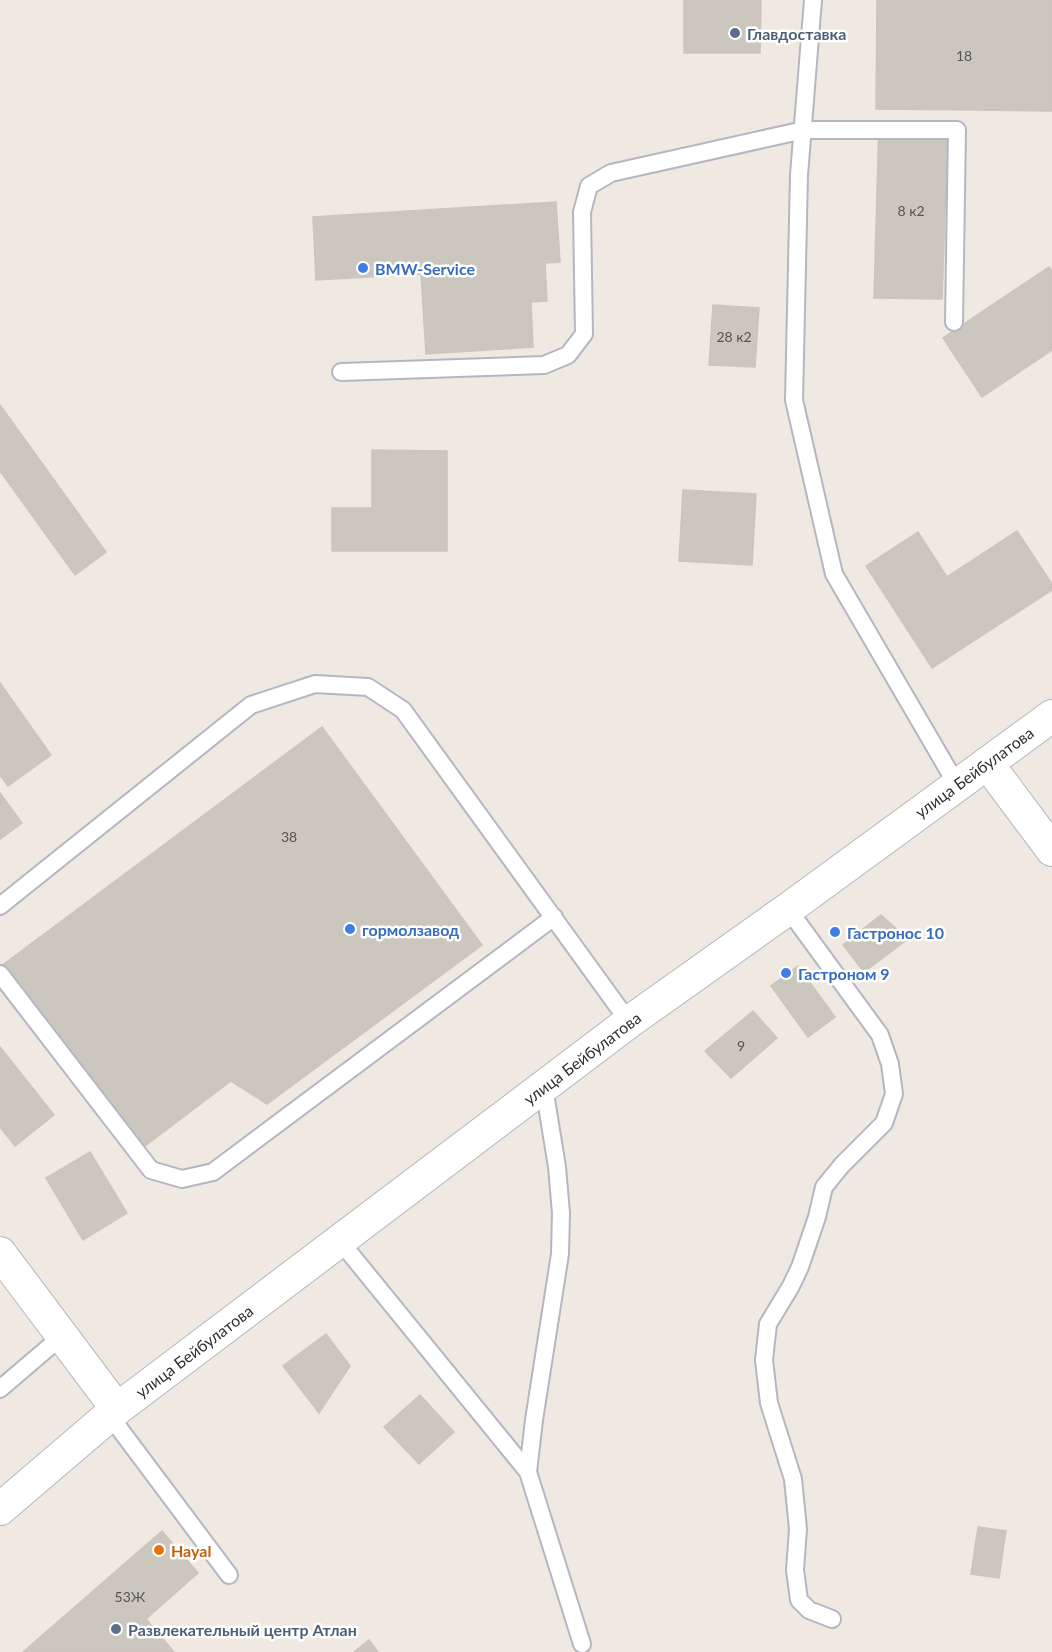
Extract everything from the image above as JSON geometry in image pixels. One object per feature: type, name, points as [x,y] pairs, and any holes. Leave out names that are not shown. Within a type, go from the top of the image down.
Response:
[{"type":"street","name":"улица Бейбулатова","points":[[0,1509],[113,1413],[629,1022],[1052,716]]},
{"type":"street","points":[[987,763],[1052,850]]},
{"type":"street","points":[[0,1253],[62,1336],[113,1413]]},
{"type":"lane","points":[[813,0],[799,176],[794,400],[834,574],[957,784]]},
{"type":"lane","points":[[341,372],[544,365],[568,355],[584,334],[582,212],[589,186],[611,173],[804,130],[957,130],[954,322]]},
{"type":"lane","points":[[0,906],[251,705],[315,684],[368,687],[403,710],[629,1022]]},
{"type":"lane","points":[[788,909],[880,1035],[890,1064],[894,1094],[884,1123],[842,1165],[824,1187],[817,1217],[800,1267],[768,1324],[764,1360],[769,1403],[793,1479],[798,1529],[795,1570],[799,1600],[809,1610],[832,1619]]},
{"type":"lane","points":[[0,974],[151,1170],[182,1179],[213,1172],[554,917]]},
{"type":"lane","points":[[528,1472],[560,1254],[561,1213],[557,1167],[544,1087]]},
{"type":"lane","points":[[340,1241],[528,1472],[582,1644]]},
{"type":"lane","points":[[0,1389],[62,1336]]},
{"type":"lane","points":[[113,1413],[229,1575]]},
{"type":"building","points":[[684,0],[761,0],[760,53],[684,53]]},
{"type":"building","points":[[877,0],[1052,0],[1052,111],[876,109]]},
{"type":"building","points":[[879,121],[948,123],[942,299],[874,298]]},
{"type":"building","points":[[556,202],[560,262],[545,263],[547,301],[531,302],[533,347],[426,354],[421,274],[316,280],[313,217]]},
{"type":"building","points":[[1049,267],[1052,271],[1052,350],[982,397],[943,338]]},
{"type":"building","points":[[713,305],[759,308],[755,367],[709,365]]},
{"type":"building","points":[[0,405],[106,552],[75,575],[0,471]]},
{"type":"building","points":[[372,450],[447,451],[447,551],[332,551],[332,508],[372,508]]},
{"type":"building","points":[[683,490],[756,494],[752,565],[679,561]]},
{"type":"building","points":[[1017,531],[1052,584],[1052,590],[932,668],[866,566],[918,532],[947,577]]},
{"type":"building","points":[[0,683],[51,755],[8,786],[0,775]]},
{"type":"building","points":[[322,727],[482,945],[267,1104],[231,1081],[137,1152],[0,967]]},
{"type":"building","points":[[0,793],[22,823],[0,839]]},
{"type":"building","points":[[881,915],[908,939],[864,972],[843,945]]},
{"type":"building","points":[[798,966],[835,1017],[808,1037],[771,986]]},
{"type":"building","points":[[753,1011],[777,1038],[731,1078],[705,1051]]},
{"type":"building","points":[[0,1047],[54,1115],[15,1146],[0,1127]]},
{"type":"building","points":[[90,1152],[127,1213],[83,1240],[46,1178]]},
{"type":"building","points":[[326,1334],[350,1366],[319,1413],[283,1366]]},
{"type":"building","points":[[420,1395],[454,1432],[419,1464],[384,1427]]},
{"type":"building","points":[[978,1527],[1006,1531],[999,1578],[971,1574]]},
{"type":"building","points":[[162,1531],[198,1573],[146,1619],[174,1652],[23,1652]]},
{"type":"building","points":[[369,1640],[378,1652],[354,1652]]},
{"type":"place","name":"Главдоставка","points":[[735,33]]},
{"type":"place","name":"BMW-Service","points":[[363,268]]},
{"type":"place","name":"гормолзавод","points":[[350,929]]},
{"type":"place","name":"Гастронос 10","points":[[835,932]]},
{"type":"place","name":"Гастроном 9","points":[[786,973]]},
{"type":"place","name":"Hayal","points":[[159,1550]]},
{"type":"place","name":"Развлекательный центр Атлан","points":[[116,1629]]}]
